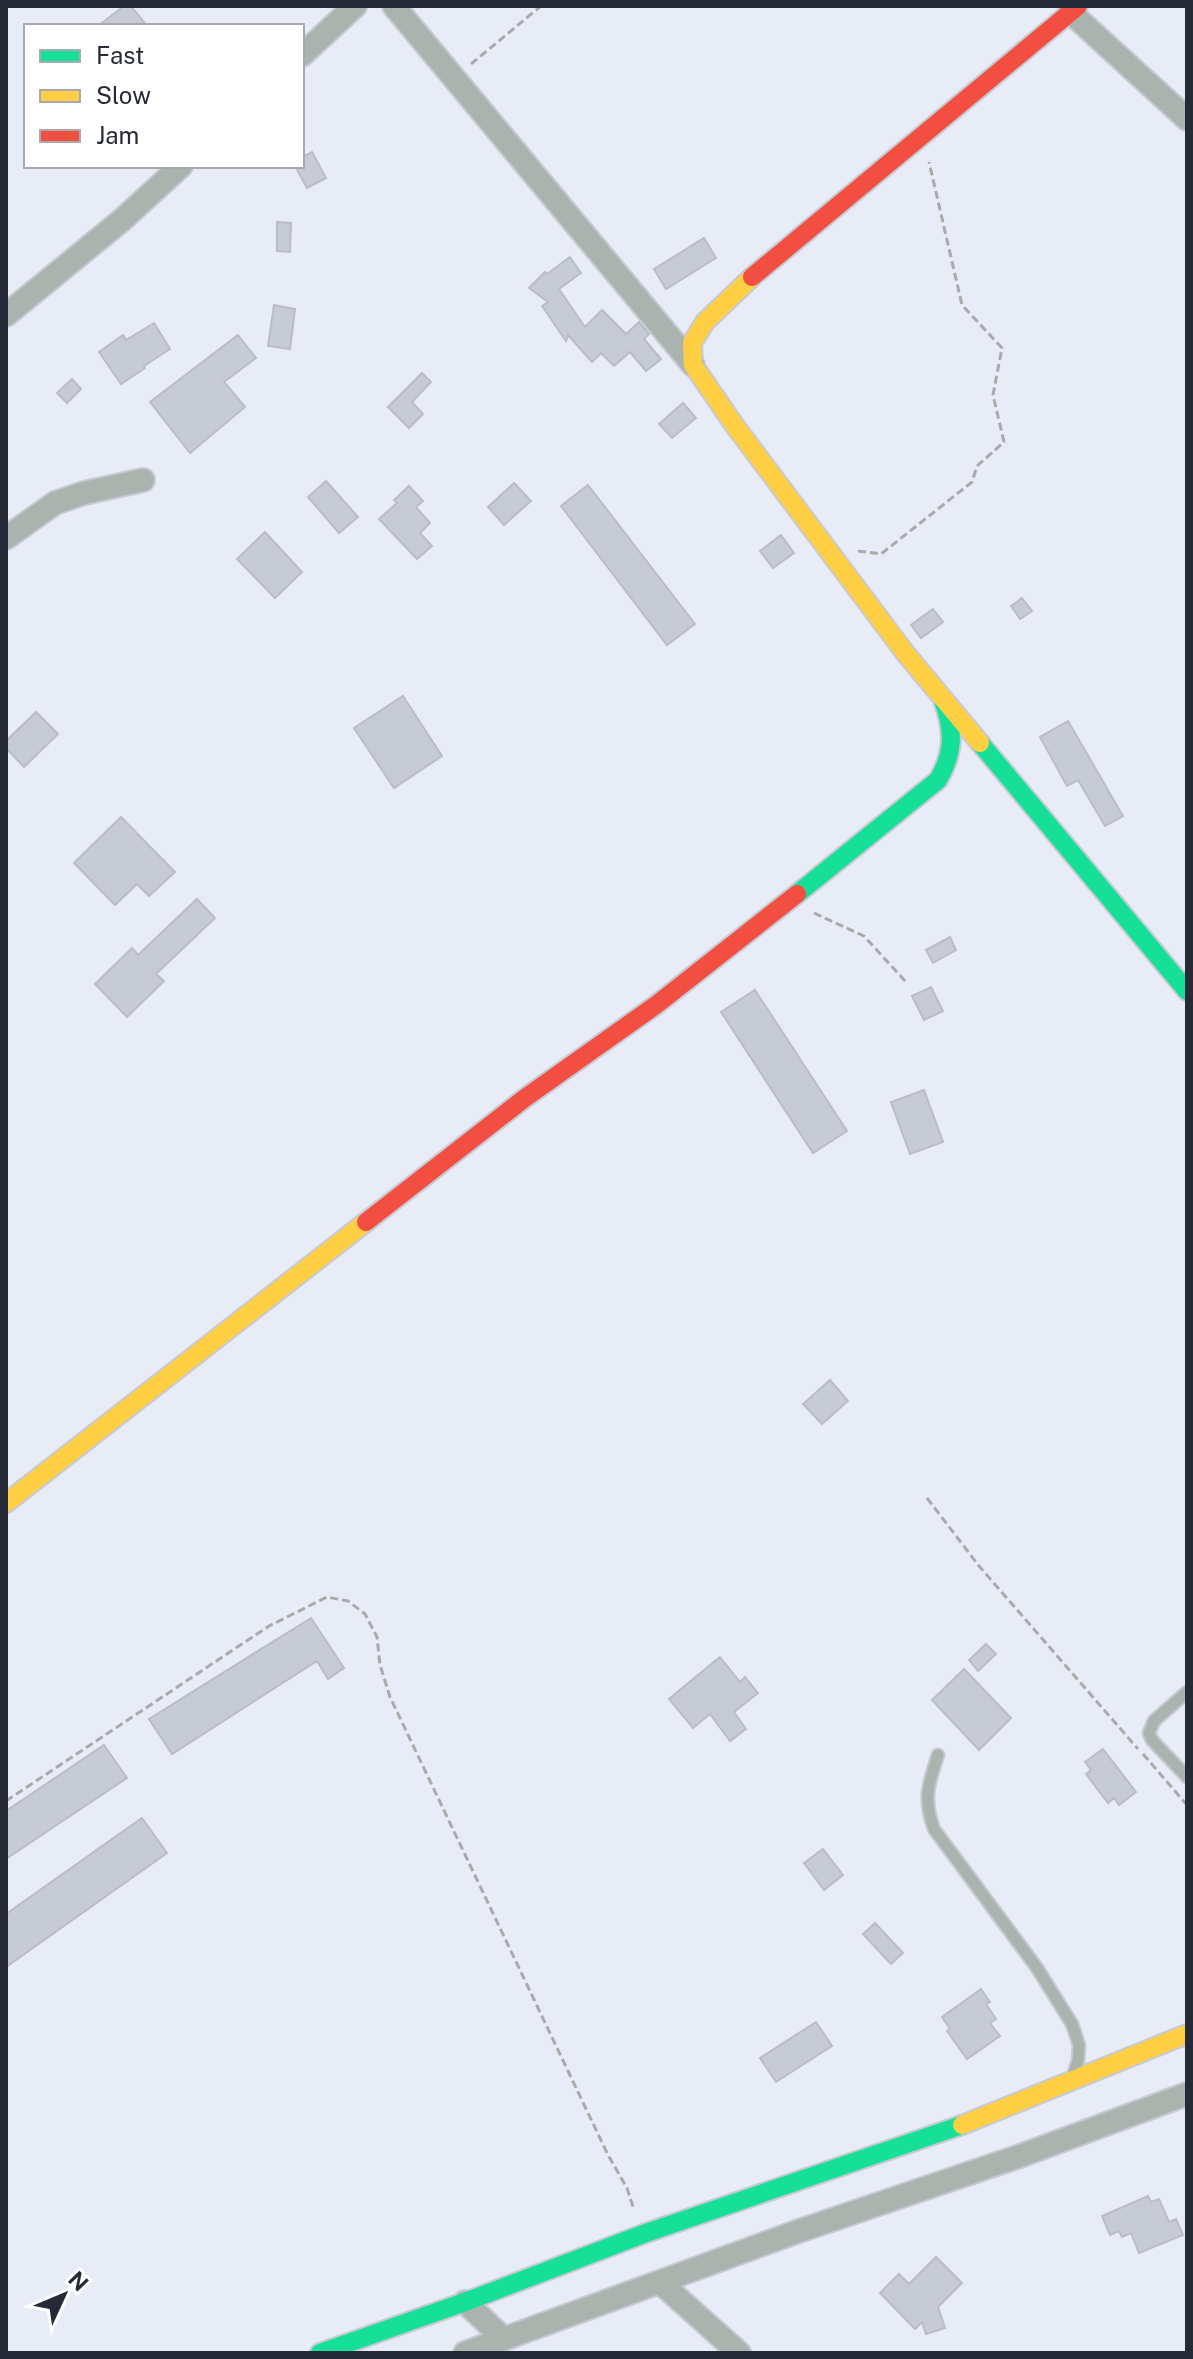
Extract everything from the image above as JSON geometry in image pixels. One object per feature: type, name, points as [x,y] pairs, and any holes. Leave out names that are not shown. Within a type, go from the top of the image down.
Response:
[{"type":"street","points":[[304,53],[355,6]]},
{"type":"street","points":[[394,6],[693,365],[826,548],[944,702],[1007,772],[1187,991]]},
{"type":"street","points":[[693,365],[692,343],[705,322],[744,283],[1074,9],[1187,119]]},
{"type":"street","points":[[6,315],[122,220],[179,168]]},
{"type":"street","points":[[6,538],[55,503],[143,480]]},
{"type":"street","points":[[6,1503],[513,1107],[656,1005],[789,902],[938,780],[950,763],[953,745],[951,720],[944,702]]},
{"type":"street","points":[[320,2353],[646,2233],[944,2132],[1187,2034]]},
{"type":"street","points":[[465,2353],[1187,2094]]},
{"type":"street","points":[[661,2283],[714,2345],[739,2353]]},
{"type":"street","points":[[465,2302],[504,2339]]},
{"type":"lane","points":[[1187,1692],[1154,1721],[1149,1733],[1187,1777]]},
{"type":"lane","points":[[938,1755],[929,1780],[926,1807],[934,1829],[1037,1968],[1072,2024],[1079,2045],[1078,2061],[1071,2081]]},
{"type":"path","points":[[456,77],[541,6]]},
{"type":"path","points":[[826,548],[881,554],[972,482],[977,466],[1004,442],[993,395],[1002,348],[962,305],[923,134]]},
{"type":"path","points":[[789,902],[864,936],[906,982]]},
{"type":"path","points":[[927,1498],[979,1566],[1187,1805]]},
{"type":"path","points":[[6,1801],[269,1626],[327,1597],[348,1601],[365,1614],[377,1637],[380,1665],[390,1697],[576,2090],[627,2188],[637,2220],[646,2233]]},
{"type":"building","points":[[124,6],[131,6],[145,24],[101,24]]},
{"type":"building","points":[[312,152],[326,178],[307,188],[296,168],[304,168],[304,156]]},
{"type":"building","points":[[277,222],[291,223],[290,252],[277,251]]},
{"type":"building","points":[[704,238],[716,258],[666,289],[654,269]]},
{"type":"building","points":[[570,257],[581,273],[559,289],[585,327],[602,310],[626,334],[639,322],[649,334],[644,339],[661,359],[646,371],[630,352],[614,366],[601,353],[592,362],[568,335],[566,341],[542,306],[548,302],[529,288],[545,272],[547,274]]},
{"type":"building","points":[[274,305],[295,309],[290,349],[268,346]]},
{"type":"building","points":[[154,323],[170,349],[121,384],[99,352],[123,335],[126,340]]},
{"type":"building","points":[[238,335],[256,358],[224,382],[245,407],[190,453],[150,402]]},
{"type":"building","points":[[422,373],[431,382],[412,402],[423,414],[409,428],[388,407]]},
{"type":"building","points":[[72,379],[81,389],[67,403],[57,393]]},
{"type":"building","points":[[683,403],[696,418],[672,438],[659,424]]},
{"type":"building","points":[[326,481],[358,517],[339,533],[308,497]]},
{"type":"building","points":[[514,483],[531,501],[504,525],[488,507]]},
{"type":"building","points":[[588,485],[695,624],[667,645],[561,506]]},
{"type":"building","points":[[409,486],[423,501],[416,507],[430,523],[420,533],[432,546],[417,559],[379,519],[397,503],[394,500]]},
{"type":"building","points":[[265,532],[302,572],[275,598],[237,559]]},
{"type":"building","points":[[781,535],[794,553],[773,568],[760,551]]},
{"type":"building","points":[[1022,598],[1032,611],[1020,619],[1011,606]]},
{"type":"building","points":[[933,609],[943,622],[921,638],[911,625]]},
{"type":"building","points":[[403,696],[442,756],[394,788],[354,728]]},
{"type":"building","points":[[36,712],[58,734],[24,767],[6,748],[6,741]]},
{"type":"building","points":[[1068,721],[1123,816],[1105,826],[1078,780],[1067,786],[1040,737]]},
{"type":"building","points":[[121,817],[175,872],[149,896],[137,884],[115,905],[74,863]]},
{"type":"building","points":[[197,899],[215,918],[156,974],[164,981],[127,1017],[95,984],[132,948],[138,955]]},
{"type":"building","points":[[950,937],[956,950],[933,963],[926,950]]},
{"type":"building","points":[[931,987],[943,1011],[924,1020],[912,996]]},
{"type":"building","points":[[755,990],[847,1131],[813,1153],[721,1012]]},
{"type":"building","points":[[924,1090],[943,1142],[910,1154],[891,1102]]},
{"type":"building","points":[[830,1380],[848,1401],[822,1424],[803,1404]]},
{"type":"building","points":[[311,1618],[344,1668],[328,1679],[317,1661],[172,1754],[149,1719]]},
{"type":"building","points":[[986,1644],[996,1654],[978,1671],[969,1660]]},
{"type":"building","points":[[720,1657],[740,1682],[745,1677],[758,1693],[734,1712],[746,1729],[730,1741],[710,1714],[693,1728],[669,1699]]},
{"type":"building","points":[[964,1669],[1011,1718],[979,1750],[932,1700]]},
{"type":"building","points":[[104,1745],[127,1778],[6,1859],[6,1811]]},
{"type":"building","points":[[1103,1749],[1136,1792],[1119,1805],[1114,1798],[1108,1803],[1086,1774],[1091,1770],[1085,1762]]},
{"type":"building","points":[[142,1818],[167,1853],[6,1967],[6,1914]]},
{"type":"building","points":[[823,1849],[843,1875],[824,1890],[804,1863]]},
{"type":"building","points":[[875,1923],[903,1953],[891,1964],[863,1934]]},
{"type":"building","points":[[981,1989],[996,2019],[990,2023],[1000,2036],[967,2059],[947,2031],[950,2029],[942,2017]]},
{"type":"building","points":[[816,2022],[832,2046],[776,2082],[760,2058]]},
{"type":"building","points":[[1148,2196],[1151,2202],[1159,2199],[1169,2222],[1176,2219],[1183,2235],[1139,2253],[1131,2233],[1122,2237],[1119,2231],[1110,2235],[1102,2216]]},
{"type":"building","points":[[936,2257],[962,2283],[938,2307],[945,2328],[926,2334],[922,2322],[915,2329],[880,2293],[899,2274],[909,2284]]},
{"type":"traffic: fast","points":[[797,894],[938,780],[951,742],[944,703]]},
{"type":"traffic: fast","points":[[980,743],[1187,991]]},
{"type":"traffic: fast","points":[[320,2353],[646,2233],[962,2125]]},
{"type":"traffic: slow","points":[[752,277],[705,322],[692,343],[693,365],[906,654],[980,743]]},
{"type":"traffic: slow","points":[[6,1503],[366,1222]]},
{"type":"traffic: slow","points":[[962,2125],[1187,2034]]},
{"type":"traffic: jam","points":[[752,277],[1078,6]]},
{"type":"traffic: jam","points":[[366,1222],[525,1098],[656,1005],[797,894]]}]
